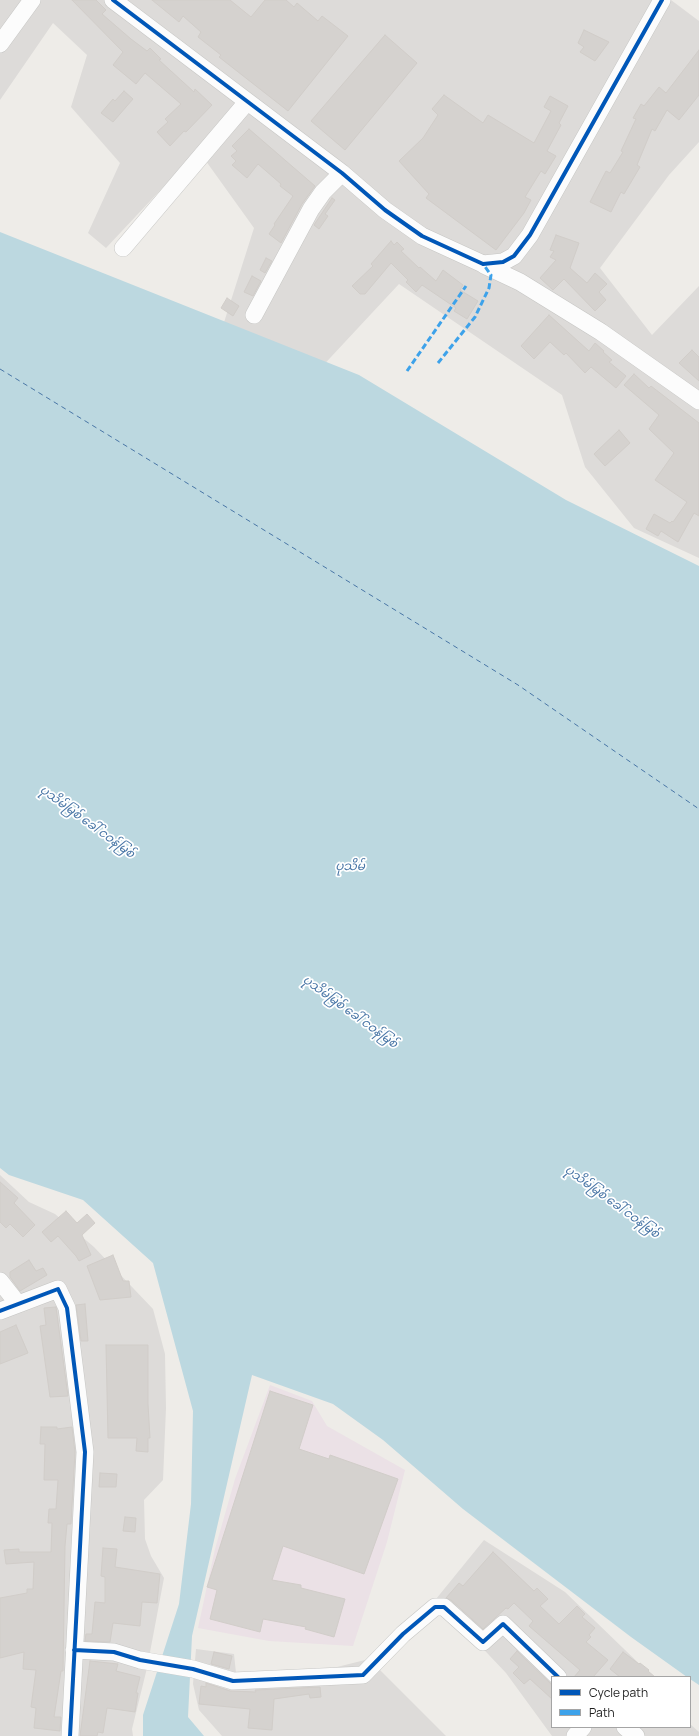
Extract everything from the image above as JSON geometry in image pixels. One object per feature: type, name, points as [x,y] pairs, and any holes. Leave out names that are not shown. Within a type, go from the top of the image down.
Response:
[{"type":"street","points":[[0,44],[32,0]]},
{"type":"street","points":[[113,0],[342,173],[385,210],[422,236],[520,282],[601,332],[699,401]]},
{"type":"street","points":[[483,264],[503,262],[514,256],[530,235],[662,0]]},
{"type":"street","points":[[123,248],[247,102]]},
{"type":"street","points":[[254,315],[311,209],[323,192],[342,173]]},
{"type":"street","points":[[0,1281],[18,1304]]},
{"type":"street","points":[[0,1311],[58,1289],[67,1308],[85,1452],[70,1736]]},
{"type":"street","points":[[74,1650],[114,1652],[140,1660],[193,1669],[233,1680],[363,1675],[403,1634],[435,1607],[444,1607],[483,1642],[503,1624],[557,1676]]},
{"type":"street","points":[[575,1736],[582,1728]]},
{"type":"street","points":[[626,1728],[636,1736]]},
{"type":"shaded area","points":[[0,0],[671,0],[699,21],[699,142],[669,175],[600,268],[652,335],[699,286],[699,558],[634,528],[585,467],[562,395],[399,284],[317,372],[220,335],[254,228],[198,150],[106,248],[88,233],[120,163],[71,107],[87,55],[53,23],[0,100]]},
{"type":"shaded area","points":[[0,1175],[29,1202],[55,1214],[94,1247],[153,1309],[165,1354],[166,1408],[163,1480],[144,1500],[145,1539],[151,1556],[164,1578],[147,1668],[132,1729],[133,1736],[0,1736]]},
{"type":"shaded area","points":[[270,1385],[312,1401],[327,1426],[405,1470],[387,1542],[353,1646],[269,1641],[198,1628],[215,1549],[235,1479]]},
{"type":"shaded area","points":[[484,1540],[565,1592],[652,1676],[551,1676],[551,1728],[691,1728],[691,1725],[699,1732],[699,1736],[552,1736],[506,1673],[436,1599]]},
{"type":"shaded area","points":[[196,1649],[234,1654],[236,1673],[333,1668],[369,1659],[446,1736],[222,1736],[199,1710],[193,1684]]},
{"type":"water","name":"ပုသိမ်","points":[[0,232],[359,375],[566,500],[699,566],[699,1685],[691,1680],[691,1676],[686,1676],[631,1637],[463,1509],[383,1440],[333,1404],[252,1375],[192,1636],[188,1717],[204,1736],[143,1736],[143,1715],[179,1604],[191,1504],[193,1411],[153,1263],[83,1200],[9,1175],[0,1168]]},
{"type":"building","points":[[72,0],[96,0],[106,10],[102,14],[147,51],[150,48],[161,59],[159,60],[194,92],[195,89],[212,105],[170,146],[157,132],[168,122],[165,119],[181,104],[145,73],[136,84],[113,65],[123,52]]},
{"type":"building","points":[[152,0],[230,0],[251,17],[265,0],[286,0],[294,7],[297,3],[318,21],[322,16],[348,36],[288,111],[219,57],[221,55],[198,37],[201,32],[183,16],[179,22]]},
{"type":"building","points":[[584,30],[609,42],[595,61],[580,52],[584,47],[578,43]]},
{"type":"building","points":[[385,35],[417,63],[345,150],[311,121]]},
{"type":"building","points":[[699,50],[699,95],[679,120],[667,110],[655,131],[652,129],[637,165],[640,167],[624,194],[621,192],[611,212],[590,202],[606,171],[610,173],[623,152],[621,151],[636,119],[633,118],[641,104],[644,106],[659,87],[666,93]]},
{"type":"building","points":[[124,91],[133,99],[113,122],[101,113],[113,99],[115,101]]},
{"type":"building","points":[[444,95],[483,123],[488,115],[534,143],[551,111],[544,107],[550,96],[568,106],[559,123],[561,125],[547,151],[556,156],[545,174],[541,171],[525,197],[531,200],[524,213],[496,250],[426,198],[429,194],[399,161],[423,138],[438,115],[432,109]]},
{"type":"building","points":[[249,129],[315,186],[302,204],[281,243],[269,234],[293,196],[280,186],[281,184],[258,164],[247,178],[232,165],[236,161],[231,156],[237,151],[232,146]]},
{"type":"building","points":[[332,198],[335,200],[325,214],[328,216],[319,229],[314,225]]},
{"type":"building","points":[[556,235],[579,243],[570,268],[587,283],[595,273],[607,284],[599,292],[606,300],[595,311],[564,279],[553,290],[540,278],[556,260],[550,257],[554,251],[550,250]]},
{"type":"building","points":[[391,241],[394,245],[397,242],[404,249],[401,251],[436,281],[443,270],[463,285],[460,290],[478,301],[467,319],[454,311],[456,308],[422,285],[416,292],[406,282],[408,280],[391,263],[365,294],[360,294],[352,286],[373,266],[371,264]]},
{"type":"building","points":[[266,258],[272,261],[265,273],[260,270]]},
{"type":"building","points":[[252,276],[261,281],[253,296],[244,292]]},
{"type":"building","points":[[227,298],[239,306],[233,316],[221,308]]},
{"type":"building","points":[[549,315],[589,351],[595,343],[604,351],[603,352],[612,360],[609,362],[626,376],[616,388],[591,367],[585,373],[566,353],[564,355],[550,342],[534,359],[521,346]]},
{"type":"building","points":[[692,350],[699,357],[699,381],[679,363]]},
{"type":"building","points":[[634,374],[649,388],[651,386],[699,423],[699,516],[694,513],[678,542],[661,531],[658,536],[646,529],[654,514],[670,523],[672,521],[673,522],[687,502],[655,480],[674,453],[649,429],[659,415],[624,385]]},
{"type":"building","points":[[619,430],[630,443],[605,466],[594,454]]},
{"type":"building","points":[[0,1182],[18,1198],[14,1203],[35,1225],[23,1237],[10,1224],[6,1228],[0,1222]]},
{"type":"building","points":[[66,1211],[77,1223],[87,1214],[95,1223],[82,1235],[91,1255],[79,1261],[58,1236],[51,1242],[42,1232]]},
{"type":"building","points":[[113,1255],[123,1281],[129,1281],[131,1297],[100,1300],[87,1266]]},
{"type":"building","points":[[29,1260],[36,1271],[43,1268],[47,1275],[20,1291],[10,1277],[10,1272]]},
{"type":"building","points":[[85,1304],[88,1341],[81,1341],[76,1305]]},
{"type":"building","points":[[56,1307],[68,1396],[50,1397],[40,1326],[46,1325],[44,1308]]},
{"type":"building","points":[[16,1325],[28,1353],[0,1364],[0,1332]]},
{"type":"building","points":[[106,1345],[148,1345],[148,1404],[150,1438],[148,1438],[148,1452],[136,1451],[137,1438],[108,1438]]},
{"type":"building","points":[[270,1391],[313,1405],[299,1449],[329,1459],[330,1455],[398,1479],[364,1574],[283,1546],[272,1580],[301,1585],[301,1588],[345,1599],[334,1637],[305,1629],[306,1627],[263,1619],[260,1632],[210,1619],[217,1590],[207,1587]]},
{"type":"building","points":[[41,1427],[57,1427],[57,1429],[72,1427],[75,1452],[71,1524],[67,1524],[65,1546],[63,1671],[61,1671],[54,1717],[61,1717],[60,1731],[34,1728],[36,1708],[31,1707],[36,1670],[23,1669],[24,1652],[0,1658],[0,1598],[27,1593],[27,1589],[33,1589],[34,1562],[6,1564],[4,1550],[19,1549],[19,1552],[51,1552],[52,1523],[48,1523],[49,1509],[56,1509],[58,1480],[44,1480],[45,1444],[40,1444]]},
{"type":"building","points":[[100,1473],[117,1474],[116,1487],[99,1487]]},
{"type":"building","points":[[125,1517],[136,1518],[135,1532],[123,1531]]},
{"type":"building","points":[[103,1548],[117,1549],[115,1567],[160,1574],[157,1603],[142,1602],[140,1626],[113,1623],[110,1642],[85,1641],[86,1634],[92,1634],[95,1602],[105,1603],[105,1577],[101,1576]]},
{"type":"building","points":[[493,1552],[534,1591],[537,1588],[548,1599],[540,1606],[559,1624],[577,1606],[585,1614],[582,1617],[595,1628],[589,1635],[591,1637],[586,1642],[608,1660],[594,1676],[575,1676],[580,1670],[529,1626],[533,1621],[514,1603],[508,1609],[506,1608],[483,1629],[451,1600],[446,1598],[459,1583],[463,1586]]},
{"type":"building","points":[[517,1651],[551,1684],[551,1698],[530,1679],[524,1684],[513,1673],[519,1667],[510,1659]]},
{"type":"building","points":[[214,1652],[232,1656],[229,1669],[211,1664]]},
{"type":"building","points":[[623,1652],[649,1670],[648,1671],[654,1676],[619,1676],[610,1669]]},
{"type":"building","points":[[90,1661],[118,1664],[116,1671],[140,1677],[136,1693],[138,1693],[135,1712],[107,1708],[103,1733],[98,1732],[97,1736],[80,1736]]},
{"type":"building","points":[[206,1683],[230,1691],[256,1692],[255,1690],[320,1687],[321,1697],[310,1698],[309,1694],[274,1699],[272,1730],[248,1728],[250,1709],[199,1704],[201,1686],[206,1687]]},
{"type":"ferry route","points":[[0,369],[518,685],[699,809]]},
{"type":"marked path","points":[[438,363],[475,317],[489,288],[491,275],[483,264]]},
{"type":"marked path","points":[[407,371],[466,286]]},
{"type":"cycle path","points":[[113,0],[342,173],[385,210],[422,236],[483,264],[503,262],[514,256],[530,235],[662,0]]},
{"type":"cycle path","points":[[0,1311],[58,1289],[67,1308],[85,1452],[70,1736]]},
{"type":"cycle path","points":[[74,1650],[114,1652],[140,1660],[193,1669],[233,1681],[363,1675],[403,1634],[435,1607],[444,1607],[483,1642],[503,1624],[557,1676]]},
{"type":"water label","name":"ပုသိမ်မြစ် ခေါ် ငဝန်မြစ်","points":[[87,822]]},
{"type":"water label","name":"ပုသိမ်မြစ် ခေါ် ငဝန်မြစ်","points":[[350,1012]]},
{"type":"water label","name":"ပုသိမ်မြစ် ခေါ် ငဝန်မြစ်","points":[[612,1202]]}]
